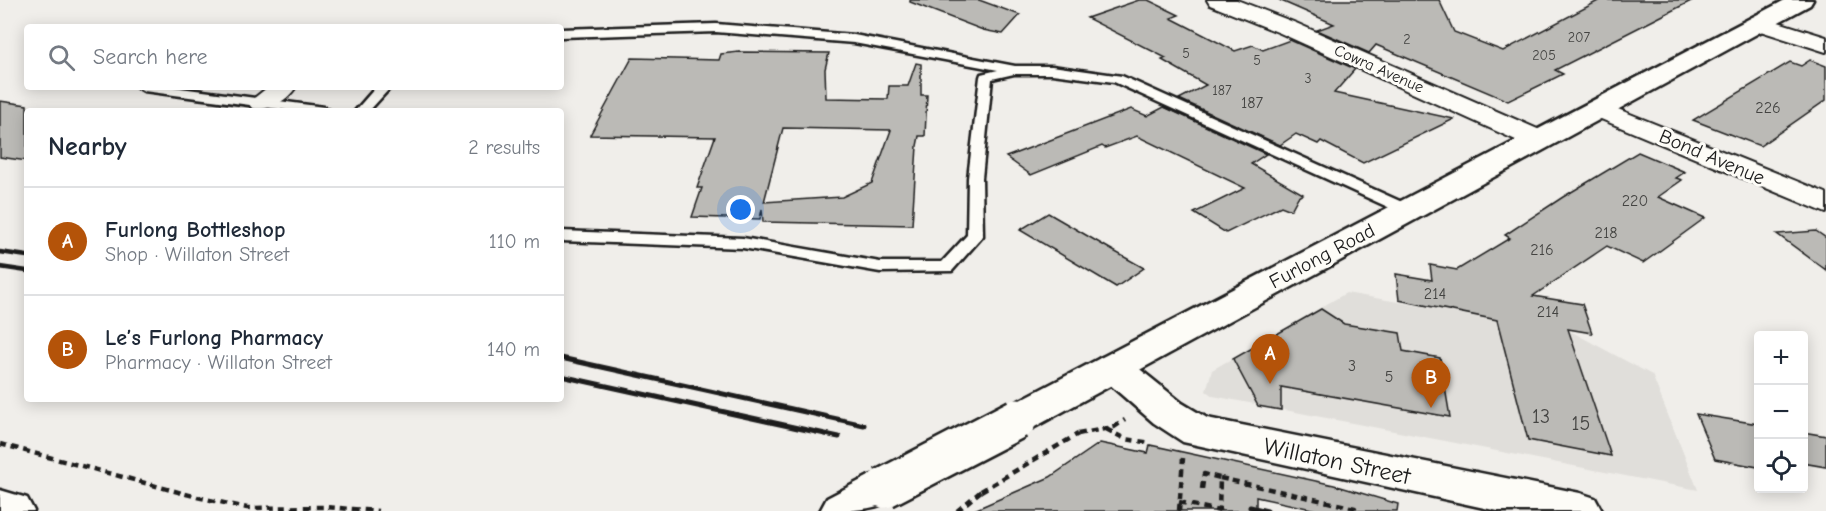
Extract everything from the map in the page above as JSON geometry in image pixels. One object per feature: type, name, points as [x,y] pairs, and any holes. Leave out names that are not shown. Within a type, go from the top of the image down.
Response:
[{"type":"main road","name":"Furlong Road","points":[[862,503],[1017,418],[1802,0]]},
{"type":"main road","name":"Willaton Street","points":[[1113,367],[1167,413],[1197,431],[1580,511]]},
{"type":"main road","points":[[0,507],[12,511]]},
{"type":"street","name":"Cowra Avenue","points":[[1218,0],[1288,28],[1539,140]]},
{"type":"street","points":[[1759,23],[1826,45]]},
{"type":"street","points":[[261,103],[280,90]]},
{"type":"street","name":"Bond Avenue","points":[[1598,110],[1826,204]]},
{"type":"lane","points":[[564,33],[717,28],[854,39],[1014,70],[1052,70],[1117,79],[1407,210]]},
{"type":"lane","points":[[564,236],[743,243],[880,267],[946,267],[975,236],[975,178],[986,77],[1014,70]]},
{"type":"lane","points":[[166,90],[300,108]]},
{"type":"lane","points":[[364,108],[380,90]]},
{"type":"path","points":[[957,511],[981,490],[1078,434],[1114,427],[1130,417]]},
{"type":"path","points":[[0,444],[197,497],[247,508],[325,507],[378,511]]},
{"type":"path","points":[[1179,511],[1184,448]]},
{"type":"path","points":[[1202,489],[1204,474],[1355,508],[1355,511]]},
{"type":"path","points":[[1179,502],[1219,511],[1220,478]]},
{"type":"shaded area","points":[[1346,293],[1572,332],[1652,375],[1698,490],[1213,396],[1206,391],[1212,370]]},
{"type":"building","points":[[910,0],[979,0],[1020,15],[1003,34],[983,30],[910,2]]},
{"type":"building","points":[[1139,0],[1148,0],[1179,15],[1171,18],[1235,51],[1253,45],[1263,50],[1290,40],[1355,69],[1334,93],[1454,119],[1363,163],[1321,141],[1318,144],[1296,134],[1280,145],[1179,99],[1206,85],[1162,60],[1166,58],[1087,18]]},
{"type":"building","points":[[1279,0],[1439,0],[1454,32],[1503,51],[1600,0],[1693,0],[1555,70],[1563,74],[1508,101],[1376,45],[1369,53],[1317,30],[1334,24]]},
{"type":"building","points":[[739,52],[829,53],[825,69],[826,98],[888,99],[889,86],[908,86],[916,63],[921,64],[921,95],[927,95],[925,136],[919,136],[917,146],[912,225],[763,222],[762,209],[760,219],[692,217],[702,188],[697,188],[715,137],[590,135],[632,58],[719,60],[721,54]],"holes":[[[783,128],[891,130],[872,183],[842,197],[764,202]]]},
{"type":"building","points":[[1810,60],[1826,66],[1826,100],[1760,146],[1693,120],[1790,62],[1801,66]]},
{"type":"building","points":[[0,101],[27,105],[27,108],[24,108],[24,161],[0,157]]},
{"type":"building","points":[[1164,107],[1266,154],[1251,164],[1303,194],[1298,197],[1291,210],[1281,206],[1226,233],[1194,213],[1245,188],[1137,136],[1105,148],[1102,146],[1031,175],[1006,157],[1131,109],[1147,116]]},
{"type":"building","points":[[1638,152],[1685,172],[1676,178],[1682,180],[1658,197],[1705,218],[1643,263],[1607,246],[1533,296],[1582,304],[1592,333],[1568,329],[1611,456],[1528,440],[1497,320],[1399,300],[1396,274],[1432,280],[1430,265],[1457,270],[1510,238],[1505,235],[1563,197]]},
{"type":"building","points":[[1048,213],[1144,268],[1116,287],[1020,230]]},
{"type":"building","points":[[1816,231],[1826,238],[1826,270],[1777,234]]},
{"type":"building","points":[[1321,309],[1344,324],[1400,333],[1403,351],[1440,358],[1450,417],[1281,387],[1281,410],[1258,406],[1233,359]]},
{"type":"building","points":[[1696,414],[1754,423],[1754,466],[1715,459]]},
{"type":"building","points":[[1808,433],[1826,436],[1826,467],[1808,464]]},
{"type":"building","points":[[1100,443],[1148,453],[1150,445],[1334,485],[1398,504],[1397,511],[1321,511],[1256,497],[1256,511],[972,511],[1050,477]]},
{"type":"railway","points":[[0,252],[24,256]]},
{"type":"railway","points":[[0,267],[24,271]]},
{"type":"railway","points":[[564,359],[864,425]]},
{"type":"railway","points":[[564,377],[839,437]]},
{"type":"railway","points":[[1250,507],[1267,511]]},
{"type":"place","name":"Furlong Bottleshop","points":[[1270,384]]},
{"type":"place","name":"Le’s Furlong Pharmacy","points":[[1431,408]]}]
